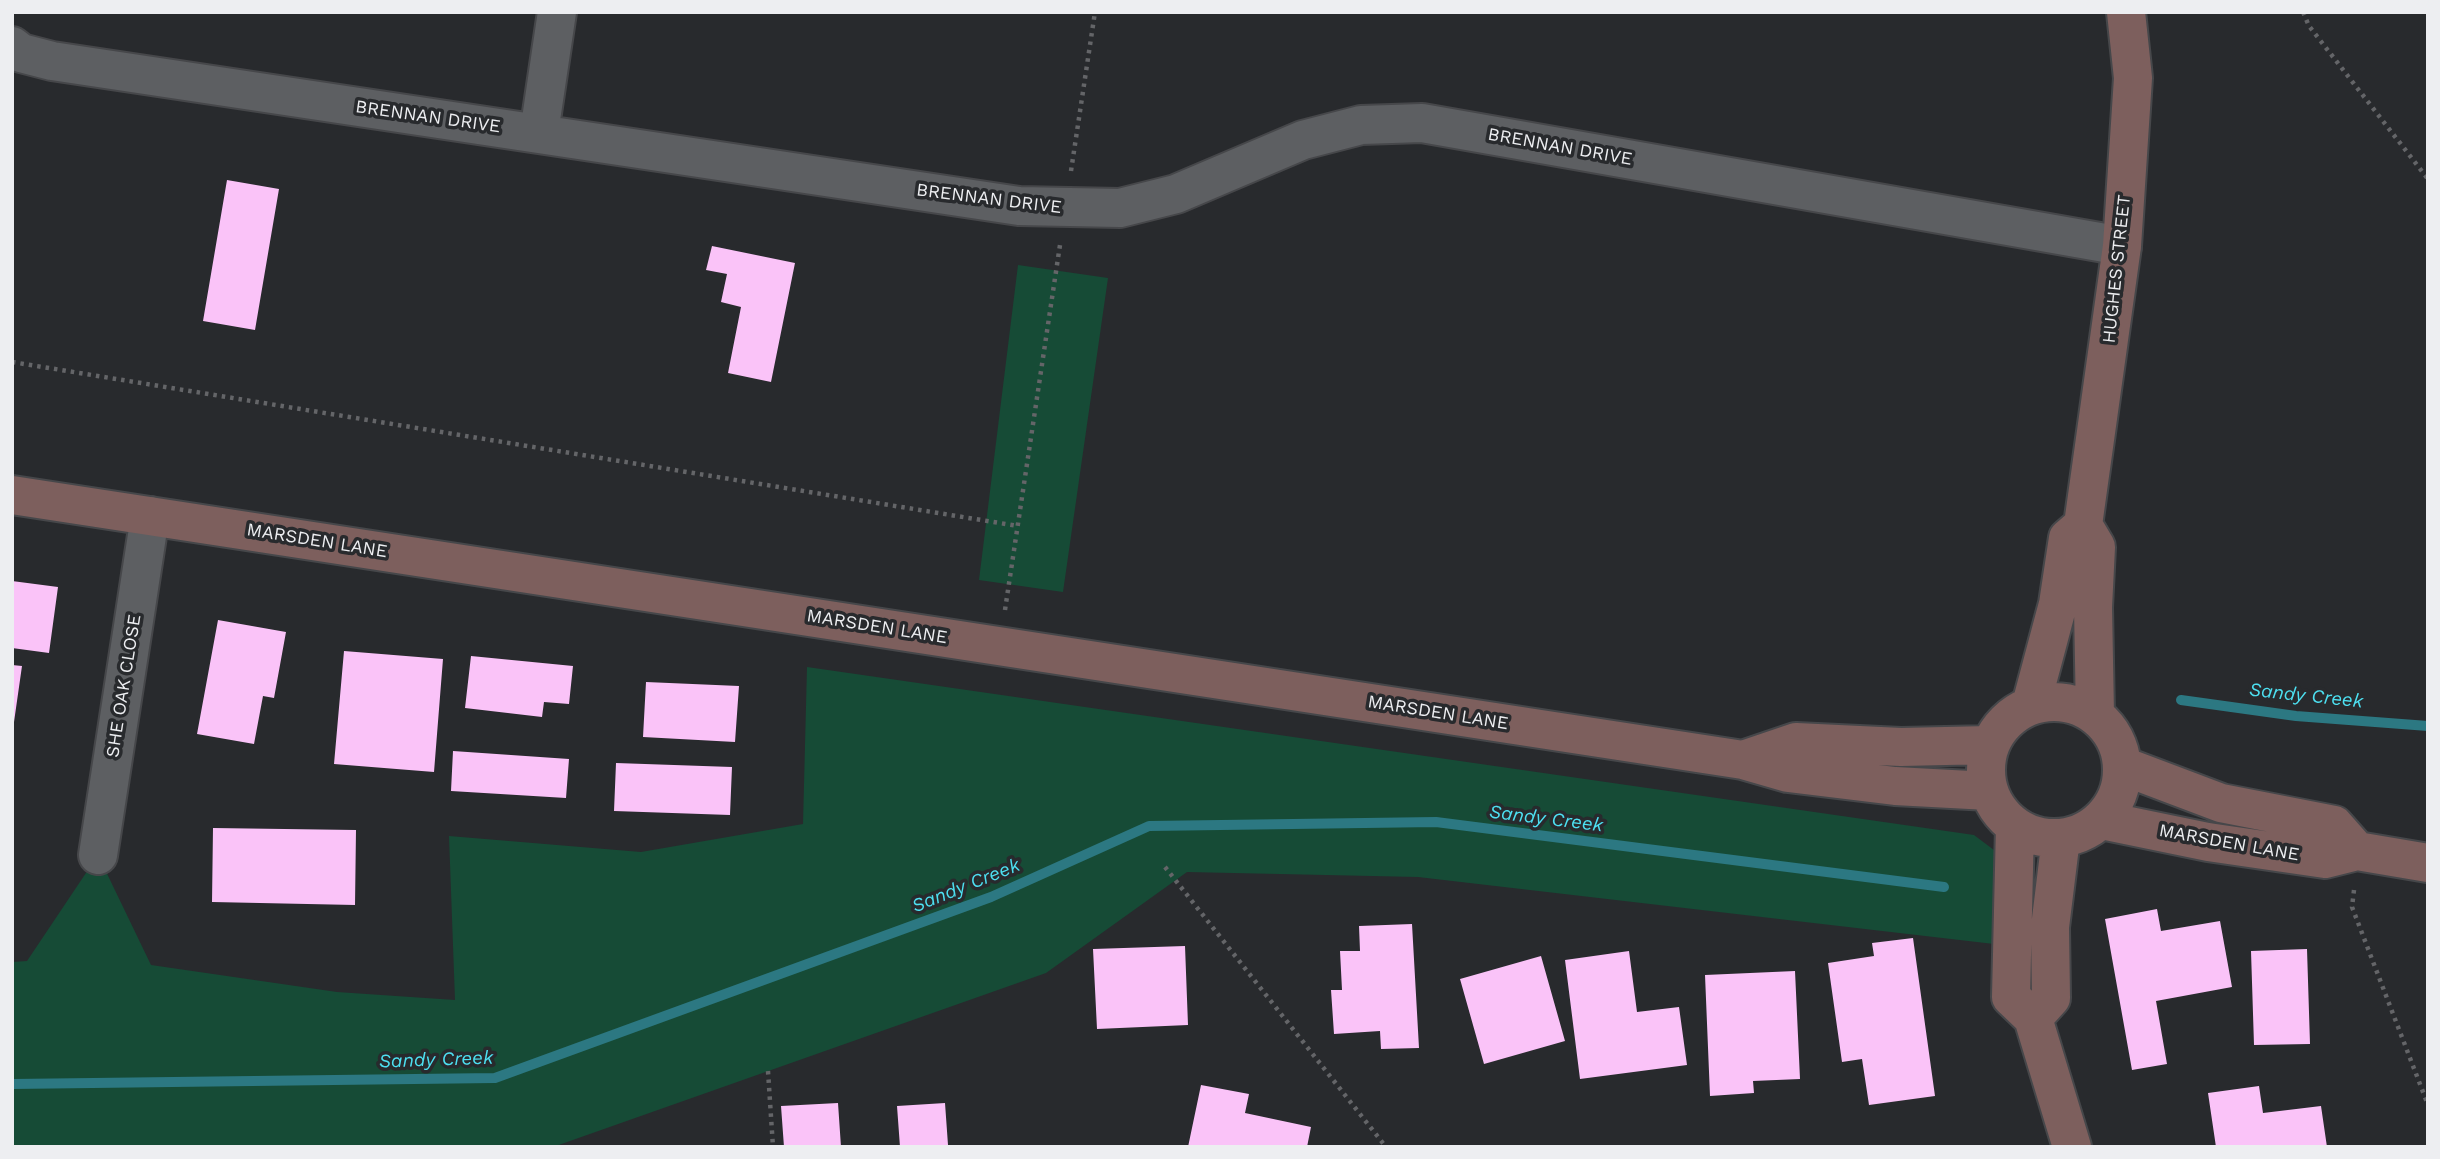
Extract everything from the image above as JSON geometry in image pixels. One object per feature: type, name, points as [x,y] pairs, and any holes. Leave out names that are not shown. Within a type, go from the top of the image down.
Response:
[{"type":"main road","name":"HUGHES STREET","points":[[2095,715],[2093,607],[2096,547],[2083,524],[2122,246],[2133,78],[2126,12]]},
{"type":"main road","name":"MARSDEN LANE","points":[[12,495],[1742,760],[1788,773],[1895,786],[1989,791]]},
{"type":"main road","name":"HUGHES STREET","points":[[2031,705],[2058,604],[2068,538],[2083,524]]},
{"type":"main road","points":[[2066,702],[2095,715],[2115,738],[2123,766],[2118,794],[2101,820],[2083,832],[2061,838],[2036,836],[2015,827],[1998,810],[1989,791],[1985,768],[1990,746],[2006,721],[2031,705],[2066,702]]},
{"type":"main road","name":"MARSDEN LANE","points":[[1742,760],[1796,742],[1901,747],[1990,746]]},
{"type":"main road","name":"MARSDEN LANE","points":[[2123,766],[2221,803],[2334,825],[2357,851]]},
{"type":"main road","name":"MARSDEN LANE","points":[[2101,820],[2208,842],[2325,859],[2357,851],[2428,863]]},
{"type":"main road","points":[[2015,827],[2011,996],[2033,1018],[2063,1145]]},
{"type":"main road","points":[[2033,1018],[2051,998],[2050,928],[2061,838]]},
{"type":"street","points":[[538,133],[557,12]]},
{"type":"street","name":"BRENNAN DRIVE","points":[[12,46],[20,52],[52,61],[1019,206],[1120,208],[1176,194],[1303,140],[1361,125],[1422,123],[2122,246]]},
{"type":"street","name":"SHE OAK CLOSE","points":[[99,855],[149,516]]},
{"type":"path","points":[[1000,646],[1095,12]]},
{"type":"path","points":[[2303,12],[2309,26],[2428,179]]},
{"type":"path","points":[[12,362],[1018,526]]},
{"type":"path","points":[[2357,851],[2352,907],[2428,1105]]},
{"type":"path","points":[[1165,867],[1386,1147]]},
{"type":"path","points":[[768,1071],[774,1147]]},
{"type":"green space","points":[[1018,265],[1108,278],[1063,592],[979,580]]},
{"type":"green space","points":[[807,667],[1974,835],[1994,850],[2001,868],[1994,944],[1418,877],[1187,872],[1046,973],[553,1147],[12,1147],[12,962],[27,961],[98,855],[151,965],[337,992],[455,1000],[449,836],[641,852],[803,824]]},
{"type":"building","points":[[227,180],[279,189],[255,330],[203,321]]},
{"type":"building","points":[[712,246],[795,263],[771,382],[728,373],[741,307],[721,302],[727,274],[706,270]]},
{"type":"building","points":[[12,581],[58,587],[49,653],[12,648]]},
{"type":"building","points":[[218,620],[286,632],[274,698],[263,696],[254,744],[197,734]]},
{"type":"building","points":[[344,651],[443,659],[434,772],[334,764]]},
{"type":"building","points":[[471,656],[573,666],[569,704],[544,702],[542,717],[465,708]]},
{"type":"building","points":[[12,665],[22,666],[14,722],[12,722]]},
{"type":"building","points":[[646,682],[739,686],[735,742],[643,737]]},
{"type":"building","points":[[453,751],[569,759],[566,798],[451,791]]},
{"type":"building","points":[[616,763],[732,767],[730,815],[614,811]]},
{"type":"building","points":[[213,828],[356,830],[355,905],[212,902]]},
{"type":"building","points":[[2157,909],[2161,931],[2220,921],[2232,987],[2156,1001],[2167,1064],[2132,1070],[2105,919]]},
{"type":"building","points":[[1412,924],[1419,1048],[1381,1049],[1380,1031],[1334,1034],[1331,990],[1342,990],[1340,951],[1360,951],[1359,926]]},
{"type":"building","points":[[1913,938],[1935,1096],[1869,1105],[1862,1059],[1842,1062],[1828,963],[1874,956],[1872,943]]},
{"type":"building","points":[[1185,946],[1188,1025],[1097,1029],[1093,949]]},
{"type":"building","points":[[2307,949],[2310,1044],[2254,1045],[2251,951]]},
{"type":"building","points":[[1629,951],[1637,1012],[1679,1007],[1687,1065],[1580,1079],[1565,960]]},
{"type":"building","points":[[1541,956],[1565,1041],[1484,1064],[1460,979]]},
{"type":"building","points":[[1795,971],[1800,1079],[1753,1081],[1754,1093],[1710,1096],[1705,975]]},
{"type":"building","points":[[1201,1085],[1249,1094],[1245,1113],[1311,1127],[1307,1147],[1188,1147]]},
{"type":"building","points":[[2259,1086],[2263,1113],[2321,1106],[2327,1147],[2216,1147],[2208,1093]]},
{"type":"building","points":[[838,1103],[841,1147],[784,1147],[781,1106]]},
{"type":"building","points":[[945,1103],[948,1145],[900,1147],[897,1106]]},
{"type":"waterway","name":"Sandy Creek","points":[[2181,700],[2296,716],[2428,726]]},
{"type":"waterway","name":"Sandy Creek","points":[[12,1084],[495,1078],[991,897],[1149,826],[1436,822],[1944,887]]}]
